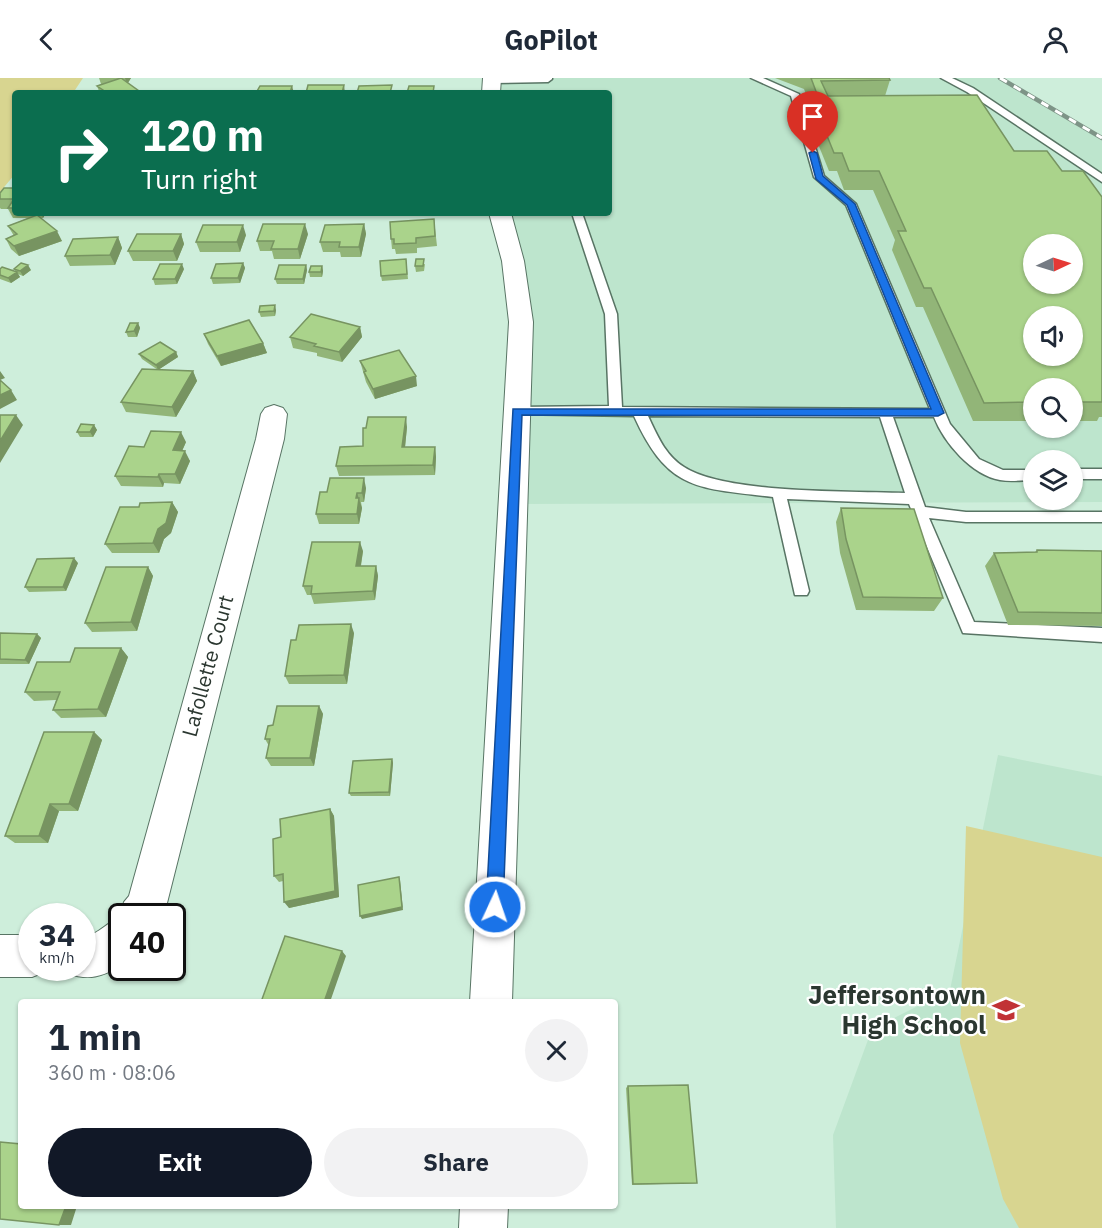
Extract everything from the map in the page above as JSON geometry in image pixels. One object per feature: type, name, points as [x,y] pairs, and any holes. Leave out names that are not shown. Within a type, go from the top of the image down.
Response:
[{"type":"street","points":[[490,999],[520,313],[513,261],[501,216]]},
{"type":"street","name":"Lafollette Court","points":[[147,903],[270,439],[274,414]]},
{"type":"street","points":[[0,956],[18,956]]},
{"type":"street","points":[[483,1228],[484,1209]]},
{"type":"lane","points":[[755,78],[795,94],[819,177],[850,204],[944,426],[974,462],[1001,476],[1023,475]]},
{"type":"lane","points":[[945,78],[970,90],[1102,180]]},
{"type":"lane","points":[[492,84],[548,79]]},
{"type":"lane","points":[[578,216],[611,314],[616,410]]},
{"type":"lane","points":[[517,411],[938,413]]},
{"type":"lane","points":[[639,411],[654,443],[669,463],[692,478],[720,486],[917,505],[966,517],[1102,518]]},
{"type":"lane","points":[[885,412],[917,505],[969,628],[1102,635]]},
{"type":"lane","points":[[1083,474],[1102,474]]},
{"type":"lane","points":[[779,493],[801,591]]},
{"type":"shaded area","points":[[0,78],[83,78],[75,90],[12,90],[12,178],[0,192]]},
{"type":"shaded area","points":[[492,78],[1001,78],[1102,137],[1102,502],[1083,502],[1083,450],[1023,450],[1023,502],[513,504],[521,322],[501,216],[612,216],[612,90],[491,90]]},
{"type":"shaded area","name":"Jeffersontown High School","points":[[998,755],[1102,776],[1102,1228],[836,1228],[833,1135],[872,1029],[950,990]]},
{"type":"shaded area","points":[[966,826],[1102,857],[1102,1228],[1019,1228],[1003,1199],[960,1043]]},
{"type":"building","points":[[121,78],[138,90],[103,90],[97,86]]},
{"type":"building","points":[[811,78],[889,78],[890,80],[821,81],[828,96],[977,95],[1014,151],[1047,151],[1062,171],[1083,171],[1102,197],[1102,402],[1083,402],[1083,378],[1023,378],[1023,402],[984,403],[931,288],[924,288],[898,231],[906,231],[879,171],[849,171],[842,153],[834,153],[821,121],[827,121]]},
{"type":"building","points":[[308,85],[344,85],[343,90],[307,90]]},
{"type":"building","points":[[392,85],[391,90],[358,90],[359,86]]},
{"type":"building","points":[[260,86],[292,86],[291,90],[258,90]]},
{"type":"building","points":[[409,86],[434,86],[433,90],[408,90]]},
{"type":"building","points":[[4,188],[12,188],[12,199],[0,199],[0,193]]},
{"type":"building","points":[[38,216],[57,231],[14,246],[6,239],[17,234],[8,226]]},
{"type":"building","points":[[434,219],[435,236],[416,238],[416,243],[394,244],[394,239],[391,239],[390,222]]},
{"type":"building","points":[[263,224],[305,224],[298,249],[271,249],[274,241],[257,241]]},
{"type":"building","points":[[364,224],[359,247],[339,247],[340,242],[320,242],[325,225]]},
{"type":"building","points":[[203,225],[243,225],[237,242],[196,242]]},
{"type":"building","points":[[137,234],[181,234],[173,251],[128,251]]},
{"type":"building","points":[[118,237],[110,255],[65,256],[73,239]]},
{"type":"building","points":[[406,259],[407,274],[381,276],[380,261]]},
{"type":"building","points":[[416,259],[424,259],[423,266],[415,266]]},
{"type":"building","points":[[21,263],[28,265],[20,271],[14,269]]},
{"type":"building","points":[[243,263],[238,278],[211,278],[216,264]]},
{"type":"building","points":[[160,264],[182,264],[175,279],[153,279]]},
{"type":"building","points":[[279,265],[306,265],[303,279],[275,279]]},
{"type":"building","points":[[311,266],[322,266],[321,272],[309,272]]},
{"type":"building","points":[[2,267],[17,272],[8,278],[0,275]]},
{"type":"building","points":[[275,305],[274,311],[259,312],[260,306]]},
{"type":"building","points":[[311,314],[360,327],[339,352],[290,337]]},
{"type":"building","points":[[249,320],[263,343],[217,356],[204,334]]},
{"type":"building","points":[[130,323],[138,323],[134,331],[126,332]]},
{"type":"building","points":[[160,342],[176,352],[156,365],[139,354]]},
{"type":"building","points":[[399,350],[416,376],[373,389],[360,361]]},
{"type":"building","points":[[142,369],[193,371],[172,407],[121,402]]},
{"type":"building","points":[[0,380],[11,390],[0,395]]},
{"type":"building","points":[[0,415],[16,415],[0,441]]},
{"type":"building","points":[[368,417],[406,417],[402,447],[435,447],[433,465],[336,466],[340,447],[363,446],[363,428],[366,428]]},
{"type":"building","points":[[81,424],[94,425],[90,432],[77,432]]},
{"type":"building","points":[[151,431],[181,432],[173,450],[185,451],[175,474],[159,474],[158,477],[115,476],[129,446],[144,447]]},
{"type":"building","points":[[330,478],[364,478],[362,493],[357,493],[356,498],[359,498],[357,514],[316,514],[320,492],[327,492]]},
{"type":"building","points":[[172,502],[166,523],[158,529],[153,543],[105,544],[120,507],[139,507],[140,503]]},
{"type":"building","points":[[841,508],[914,509],[943,598],[863,597],[846,539]]},
{"type":"building","points":[[312,542],[360,542],[356,566],[376,566],[373,591],[311,594],[312,586],[303,586]]},
{"type":"building","points":[[1037,550],[1102,551],[1102,613],[1018,612],[994,553],[1037,552]]},
{"type":"building","points":[[74,558],[63,587],[25,587],[37,559]]},
{"type":"building","points":[[106,567],[148,567],[131,622],[85,623]]},
{"type":"building","points":[[351,624],[344,675],[285,676],[291,640],[296,640],[299,625]]},
{"type":"building","points":[[0,633],[37,634],[25,660],[0,659]]},
{"type":"building","points":[[75,648],[121,648],[98,709],[53,710],[60,692],[25,692],[37,662],[70,662]]},
{"type":"building","points":[[277,706],[319,706],[310,758],[266,758],[270,739],[265,739],[268,726],[273,725]]},
{"type":"building","points":[[44,732],[94,732],[69,804],[50,804],[39,836],[5,836]]},
{"type":"building","points":[[392,759],[389,792],[349,793],[353,761]]},
{"type":"building","points":[[330,809],[335,891],[284,902],[283,874],[274,876],[273,839],[281,837],[280,819]]},
{"type":"building","points":[[399,877],[402,907],[360,916],[358,885]]},
{"type":"building","points":[[285,936],[342,951],[325,999],[262,999]]},
{"type":"building","points":[[688,1085],[697,1183],[633,1184],[628,1086]]},
{"type":"building","points":[[0,1142],[18,1144],[18,1209],[65,1209],[59,1225],[0,1219]]},
{"type":"railway","points":[[1000,78],[1102,138]]},
{"type":"place","name":"Jeffersontown High School","points":[[1006,1010]]},
{"type":"route","points":[[495,907],[517,411],[938,413],[850,204],[819,177],[813,153]]}]
